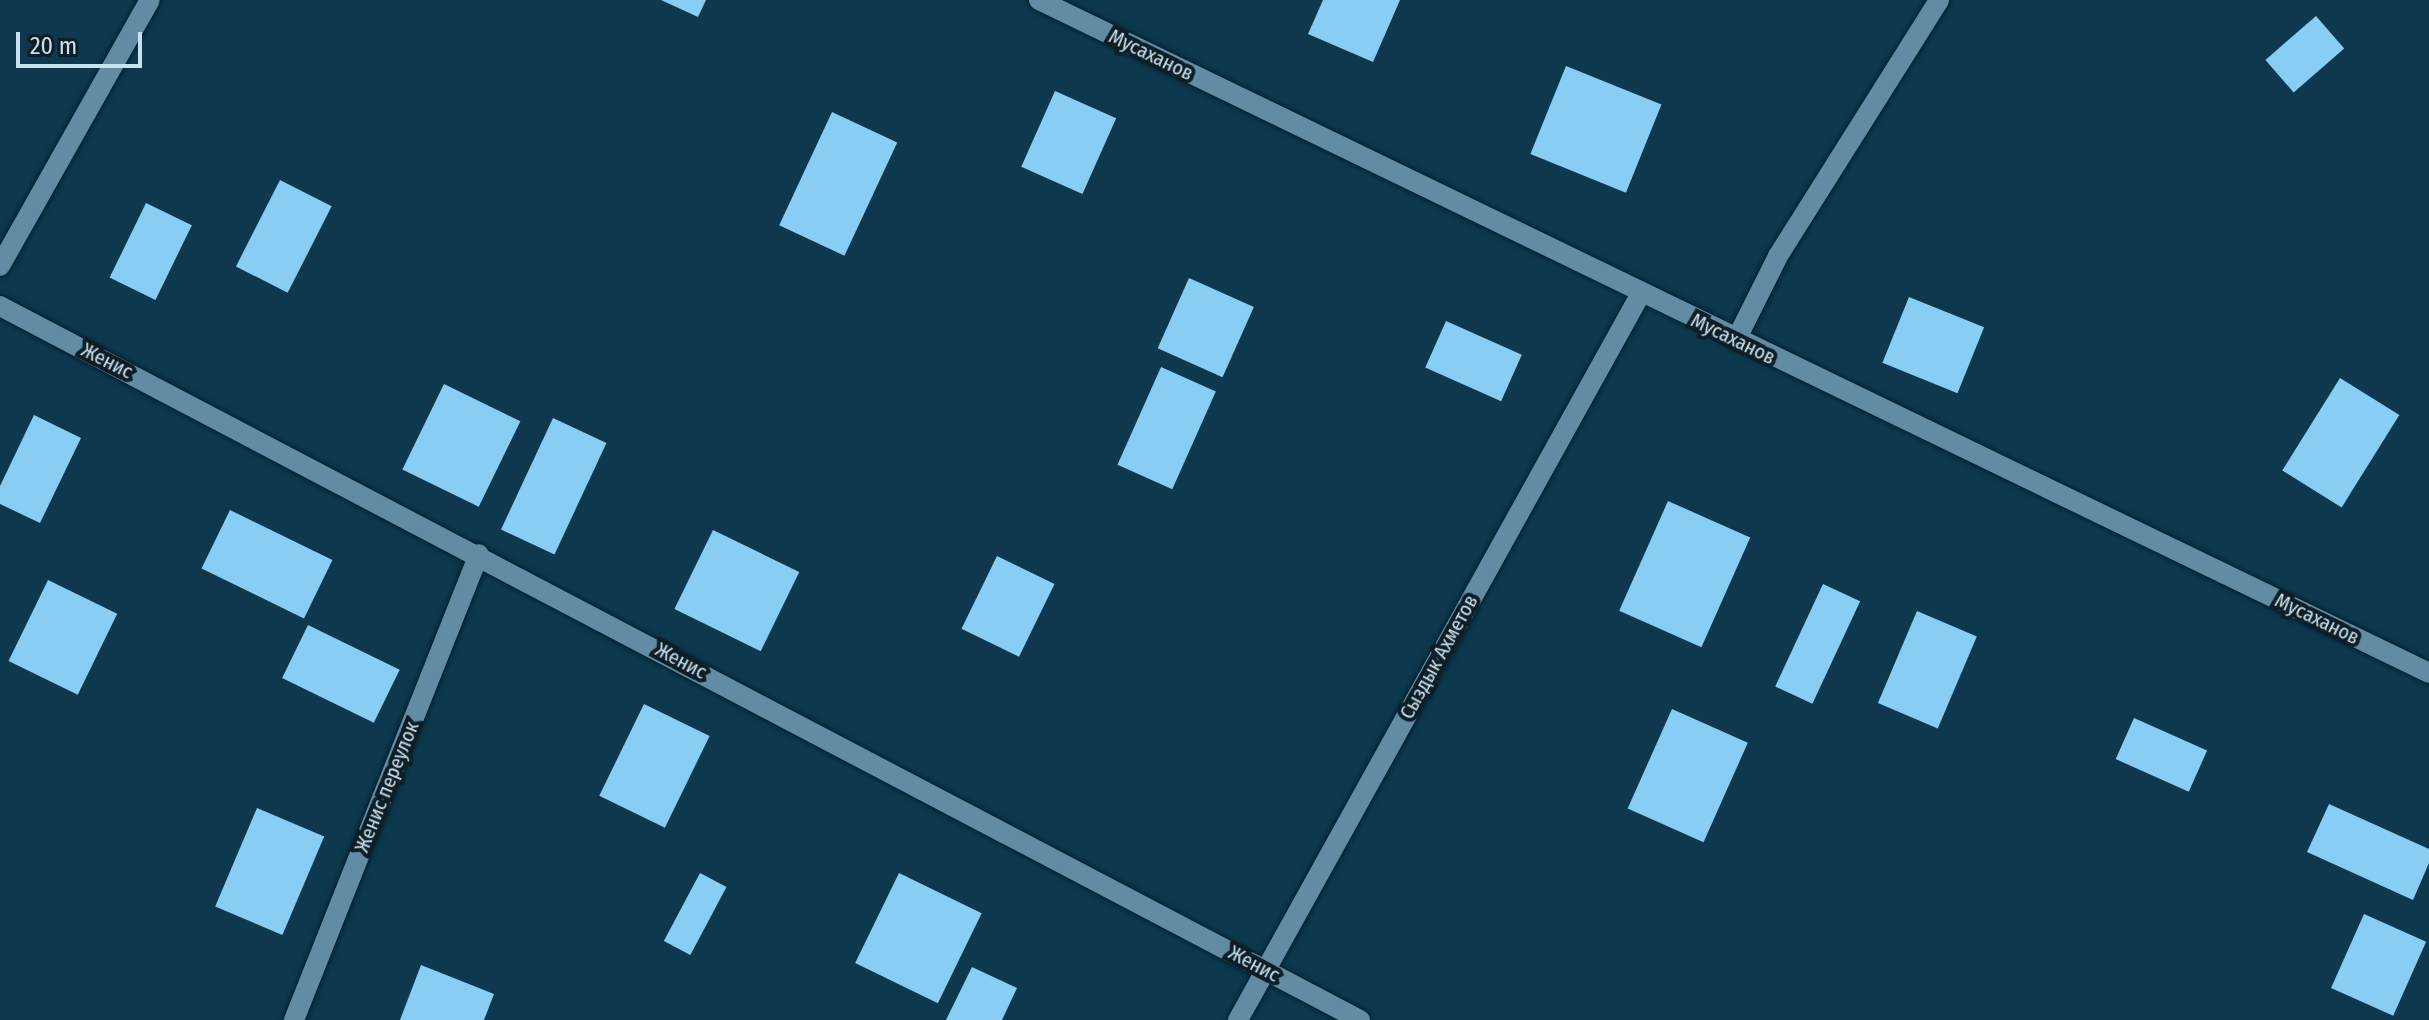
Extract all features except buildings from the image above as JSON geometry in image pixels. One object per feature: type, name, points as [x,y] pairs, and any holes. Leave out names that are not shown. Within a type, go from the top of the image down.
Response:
[{"type":"street","points":[[0,266],[150,0]]},
{"type":"street","name":"Мусаханов","points":[[1039,0],[1640,295],[2429,673]]},
{"type":"street","points":[[1736,340],[1778,256],[1939,0]]},
{"type":"street","name":"Сыздык Ахметов","points":[[1238,1020],[1640,295]]},
{"type":"street","name":"Женис","points":[[0,306],[479,554],[1360,1020]]},
{"type":"street","name":"Женис переулок","points":[[294,1020],[479,554]]}]
